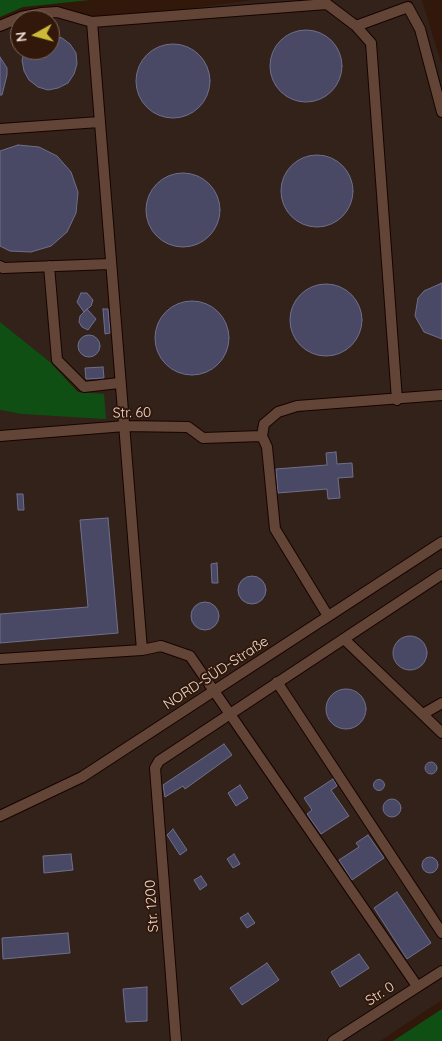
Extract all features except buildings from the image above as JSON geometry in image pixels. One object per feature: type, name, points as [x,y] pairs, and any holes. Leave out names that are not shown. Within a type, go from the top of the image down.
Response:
[{"type":"lane","points":[[0,26],[21,17],[42,13],[57,12],[92,22],[327,4],[356,26],[370,43],[397,400]]},
{"type":"lane","points":[[356,26],[408,7],[420,29],[442,112]]},
{"type":"lane","points":[[92,22],[119,383],[125,426],[142,650]]},
{"type":"lane","points":[[0,129],[99,122]]},
{"type":"lane","points":[[0,266],[3,268],[110,264]]},
{"type":"lane","points":[[49,266],[57,360],[84,387],[119,383]]},
{"type":"lane","points":[[328,616],[275,529],[267,447],[262,436],[264,424],[278,412],[297,406],[442,396]]},
{"type":"lane","name":"Str. 60","points":[[0,436],[125,426],[188,427],[203,438],[262,436]]},
{"type":"lane","name":"NORD-SÜD-Straße","points":[[0,816],[82,777],[442,542]]},
{"type":"lane","points":[[229,714],[442,574]]},
{"type":"lane","points":[[344,639],[442,733]]},
{"type":"lane","points":[[0,659],[142,650],[161,646],[190,656],[417,986]]},
{"type":"lane","points":[[277,682],[442,933]]},
{"type":"lane","points":[[423,714],[442,704]]},
{"type":"lane","name":"Str. 1200","points":[[176,1041],[155,768],[158,760],[229,714]]},
{"type":"lane","name":"Str. 0","points":[[333,1041],[442,971]]},
{"type":"shaded area","points":[[254,0],[422,0],[442,66],[442,1000],[380,1041],[0,1041],[0,410],[21,414],[106,418],[50,362],[0,322],[0,21],[10,18],[10,60],[60,60],[60,10],[40,10],[65,9],[101,20]]},
{"type":"green space","points":[[0,0],[90,0],[23,7],[10,10],[10,13],[0,17]]},
{"type":"green space","points":[[0,322],[50,362],[78,392],[104,394],[106,419],[21,414],[0,410]]},
{"type":"green space","points":[[442,1009],[442,1041],[393,1041]]}]
